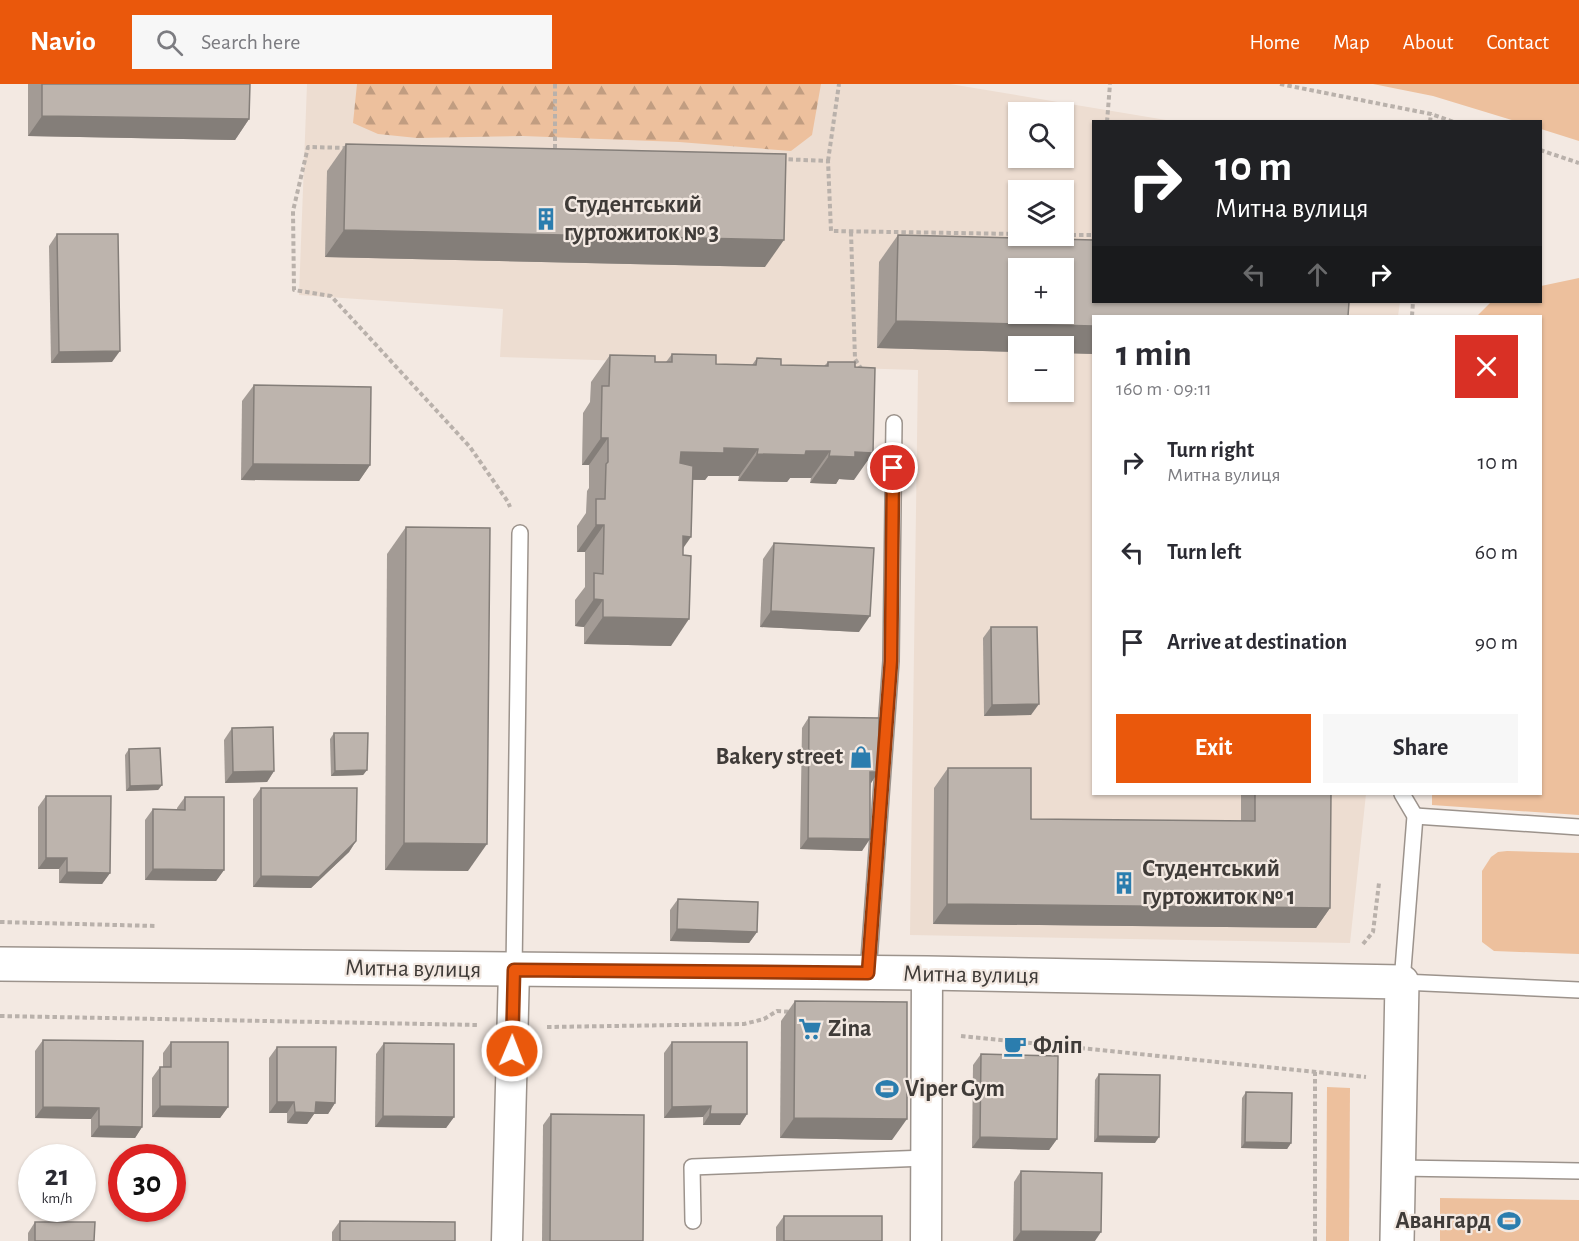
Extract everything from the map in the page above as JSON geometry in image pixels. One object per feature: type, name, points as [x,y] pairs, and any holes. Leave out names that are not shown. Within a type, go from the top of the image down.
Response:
[{"type":"street","name":"Митна вулиця","points":[[0,964],[868,973],[1402,982]]},
{"type":"street","points":[[507,1241],[514,970]]},
{"type":"street","points":[[926,1241],[927,974]]},
{"type":"street","points":[[1397,1241],[1402,982]]},
{"type":"lane","points":[[868,973],[891,661],[894,423]]},
{"type":"lane","points":[[514,970],[520,533]]},
{"type":"lane","points":[[1403,795],[1415,816],[1402,982],[1579,990]]},
{"type":"lane","points":[[1415,816],[1579,827]]},
{"type":"lane","points":[[693,1221],[692,1167],[926,1158]]},
{"type":"lane","points":[[1398,1168],[1579,1171]]},
{"type":"path","points":[[555,84],[557,159]]},
{"type":"path","points":[[839,84],[828,161],[831,231],[1008,234]]},
{"type":"path","points":[[1107,120],[1110,84]]},
{"type":"path","points":[[1280,84],[1431,114],[1448,120]]},
{"type":"path","points":[[1430,120],[1431,114]]},
{"type":"path","points":[[354,148],[308,147],[293,211],[294,290],[331,296],[339,304],[470,447],[508,502],[520,533]]},
{"type":"path","points":[[555,149],[565,150]]},
{"type":"path","points":[[1542,151],[1579,163]]},
{"type":"path","points":[[770,158],[828,161]]},
{"type":"path","points":[[851,232],[855,359],[894,423]]},
{"type":"path","points":[[1074,235],[1092,235]]},
{"type":"path","points":[[0,1016],[459,1024],[512,1027],[744,1024],[777,1011],[800,1012]]},
{"type":"path","points":[[928,1032],[1400,1080]]},
{"type":"path","points":[[1315,1072],[1315,1241]]},
{"type":"shaded area","points":[[307,84],[950,84],[1058,102],[1008,102],[1008,168],[1074,168],[1074,105],[1166,120],[1092,120],[1092,303],[1400,303],[1398,315],[1092,315],[1092,795],[1366,795],[1350,943],[910,935],[918,370],[500,357],[503,309],[299,295]]},
{"type":"green space","points":[[357,84],[821,84],[812,135],[791,151],[679,142],[523,136],[417,138],[378,134],[353,123]]},
{"type":"green space","points":[[1373,84],[1579,84],[1579,141],[1542,129],[1542,120],[1512,120],[1433,96]]},
{"type":"green space","points":[[1579,278],[1579,815],[1432,805],[1432,795],[1542,795],[1542,315],[1478,315],[1490,303],[1542,303],[1542,286]]},
{"type":"green space","points":[[1498,852],[1579,853],[1579,954],[1494,951],[1482,942],[1482,871],[1491,857]]},
{"type":"green space","points":[[1327,1087],[1350,1088],[1349,1241],[1326,1241]]},
{"type":"green space","name":"Авангард","points":[[1440,1198],[1579,1200],[1579,1241],[1440,1241]]},
{"type":"building","points":[[42,84],[250,84],[249,119],[42,116]]},
{"type":"building","name":"Студентський гуртожиток № 3","points":[[346,144],[786,154],[784,240],[344,230]]},
{"type":"building","points":[[57,234],[118,234],[120,351],[59,352]]},
{"type":"building","points":[[898,235],[1008,238],[1008,246],[1074,246],[1074,239],[1092,240],[1092,303],[1349,303],[1348,315],[1092,315],[1092,326],[1015,324],[1074,324],[1074,258],[1008,258],[1008,324],[896,321]]},
{"type":"building","points":[[672,354],[716,355],[716,364],[756,365],[757,358],[781,359],[781,365],[828,366],[828,362],[855,362],[855,367],[875,368],[873,453],[855,452],[855,457],[829,456],[830,451],[806,451],[805,455],[757,454],[758,449],[724,448],[724,453],[681,452],[680,463],[693,466],[691,537],[683,536],[683,555],[691,556],[689,619],[603,617],[603,600],[594,599],[594,573],[603,574],[604,525],[596,525],[596,499],[605,499],[608,438],[601,438],[602,386],[609,386],[610,355],[655,356],[655,362],[672,362]]},
{"type":"building","points":[[254,385],[371,387],[370,465],[253,464]]},
{"type":"building","points":[[406,527],[490,528],[487,844],[404,843]]},
{"type":"building","points":[[774,543],[874,548],[870,616],[771,611]]},
{"type":"building","points":[[991,627],[1037,627],[1039,704],[992,705]]},
{"type":"building","points":[[809,717],[879,718],[878,772],[870,772],[870,839],[808,838]]},
{"type":"building","points":[[273,727],[274,771],[233,772],[232,728]]},
{"type":"building","points":[[334,733],[368,733],[367,770],[335,771]]},
{"type":"building","points":[[160,748],[162,785],[130,786],[129,749]]},
{"type":"building","name":"Студентський гуртожиток № 1","points":[[948,768],[1031,768],[1031,819],[1255,821],[1255,795],[1331,795],[1330,908],[947,904]]},
{"type":"building","points":[[261,788],[357,788],[356,841],[319,877],[261,876]]},
{"type":"building","points":[[46,796],[111,796],[110,873],[67,872],[67,858],[46,858]]},
{"type":"building","points":[[185,797],[224,797],[224,870],[153,869],[153,809],[185,810]]},
{"type":"building","points":[[678,899],[758,902],[757,932],[677,929]]},
{"type":"building","points":[[795,1001],[907,1002],[907,1119],[794,1118]]},
{"type":"building","points":[[43,1040],[143,1041],[142,1127],[99,1126],[99,1108],[43,1107]]},
{"type":"building","points":[[171,1042],[228,1042],[228,1107],[160,1106],[160,1067],[171,1067]]},
{"type":"building","points":[[672,1042],[747,1042],[747,1114],[710,1114],[711,1106],[672,1107]]},
{"type":"building","points":[[384,1043],[454,1044],[454,1117],[383,1116]]},
{"type":"building","points":[[277,1047],[336,1047],[335,1103],[316,1102],[315,1113],[295,1112],[294,1102],[277,1102]]},
{"type":"building","points":[[981,1054],[1058,1056],[1057,1139],[980,1137]]},
{"type":"building","points":[[1099,1074],[1160,1075],[1159,1137],[1098,1136]]},
{"type":"building","points":[[1246,1092],[1292,1093],[1291,1143],[1245,1142]]},
{"type":"building","points":[[551,1114],[644,1115],[643,1241],[550,1241]]},
{"type":"building","points":[[1021,1171],[1102,1173],[1101,1232],[1021,1231]]},
{"type":"building","points":[[784,1216],[882,1216],[882,1241],[784,1241]]},
{"type":"building","points":[[340,1221],[455,1222],[455,1241],[340,1241]]},
{"type":"building","points":[[35,1222],[95,1222],[94,1241],[35,1241]]},
{"type":"place","name":"Студентський гуртожиток № 3","points":[[546,219]]},
{"type":"place","name":"Bakery street","points":[[861,757]]},
{"type":"place","name":"Студентський гуртожиток № 1","points":[[1124,883]]},
{"type":"place","name":"Zina","points":[[810,1029]]},
{"type":"place","name":"Фліп","points":[[1015,1046]]},
{"type":"place","name":"Viper Gym","points":[[887,1089]]},
{"type":"place","name":"Авангард","points":[[1509,1221]]},
{"type":"route","points":[[512,1051],[514,970],[868,973],[891,661],[893,468]]}]
